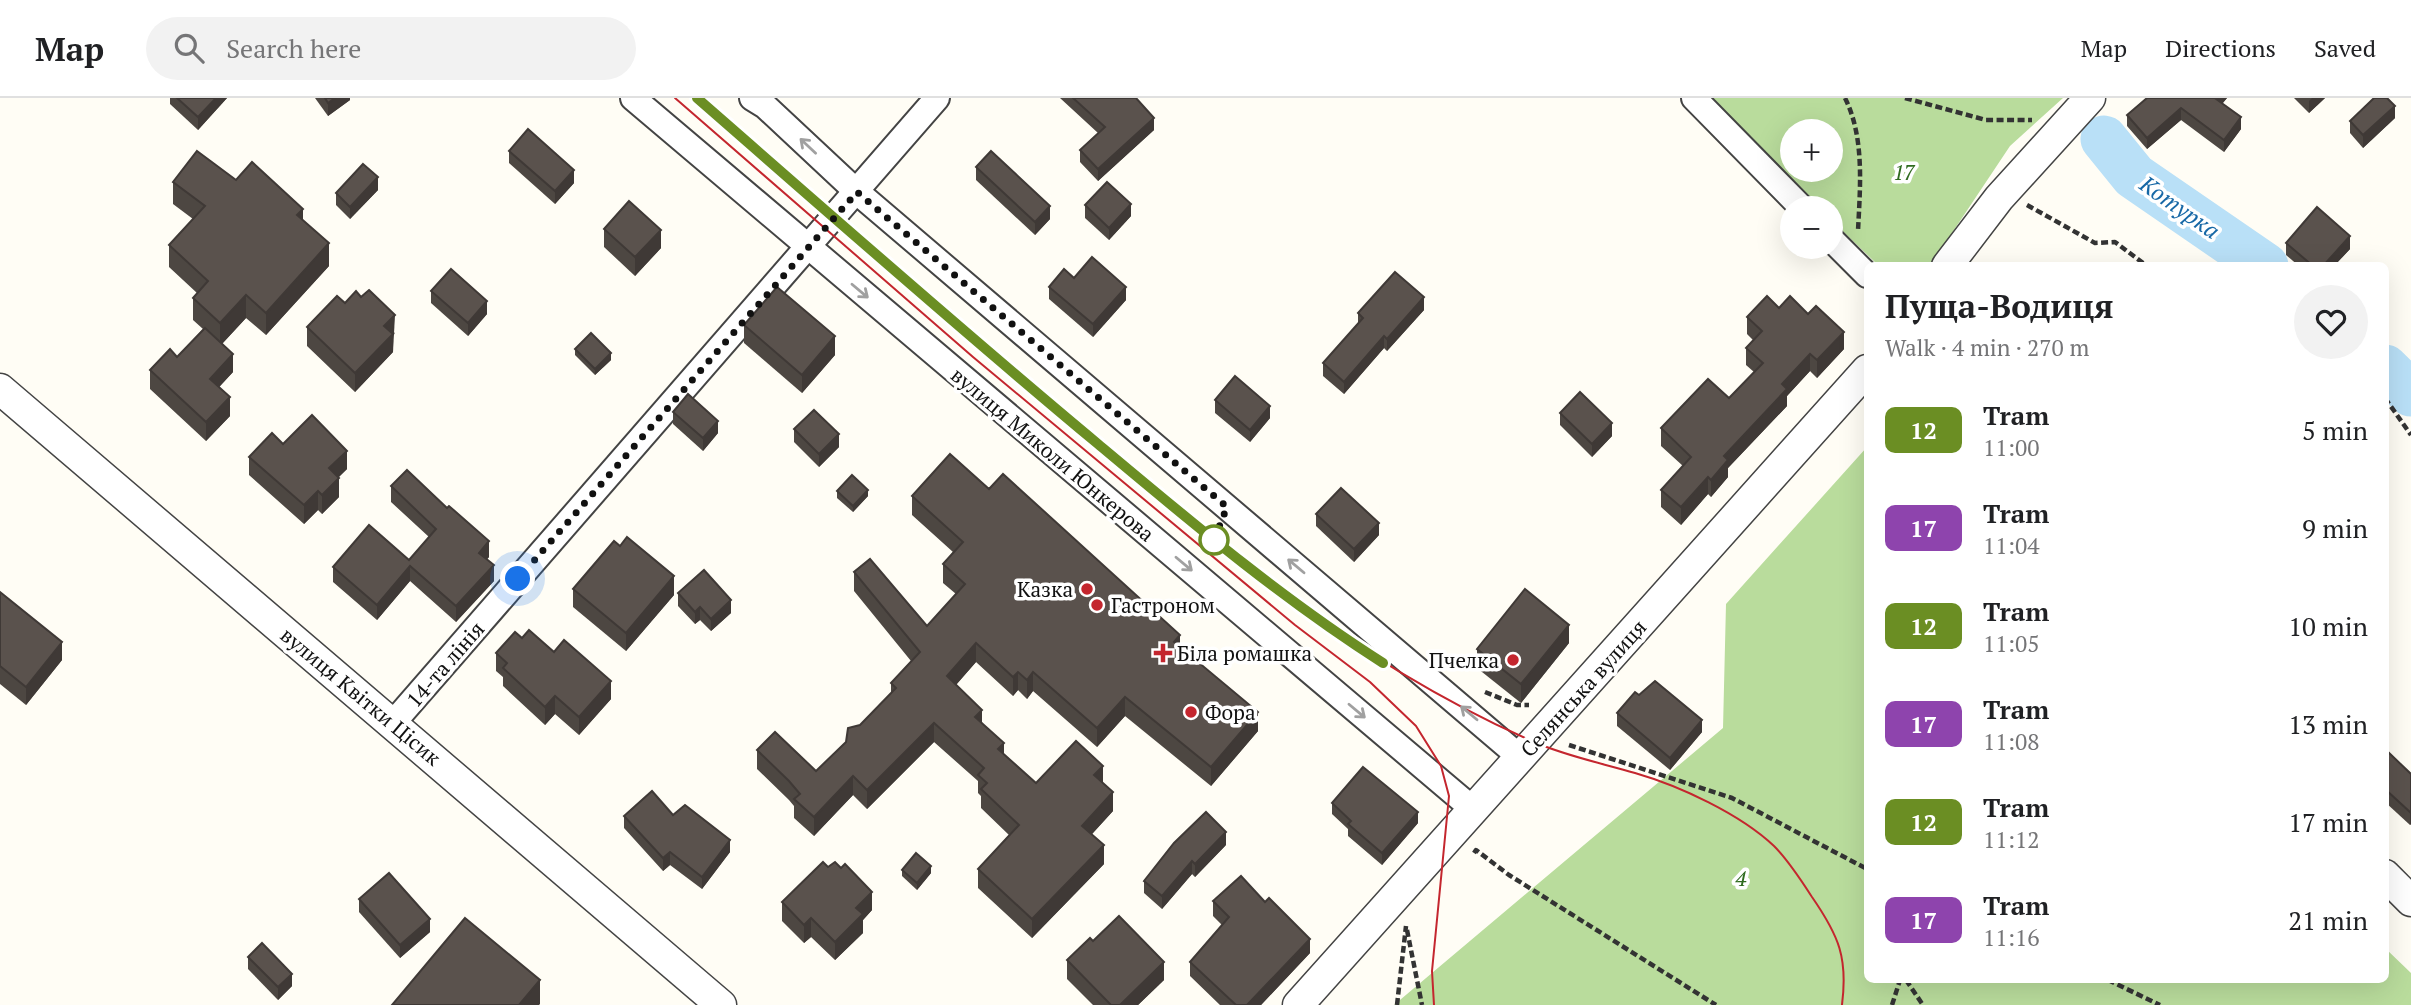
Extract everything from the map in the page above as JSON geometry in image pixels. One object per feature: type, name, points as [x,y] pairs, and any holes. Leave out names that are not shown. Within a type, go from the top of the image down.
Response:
[{"type":"street","name":"вулиця Миколи Юнкерова","points":[[633,98],[1474,810]]},
{"type":"street","points":[[752,98],[765,106],[857,192],[1521,758]]},
{"type":"street","name":"14-та лінія","points":[[393,723],[937,98]]},
{"type":"street","points":[[1694,98],[1790,196]]},
{"type":"street","points":[[1950,262],[1999,198],[2081,109]]},
{"type":"street","points":[[1843,251],[1862,269]]},
{"type":"street","name":"Селянська вулиця","points":[[1298,1005],[1863,385]]},
{"type":"street","name":"вулиця Квітки Цісик","points":[[0,390],[721,1005]]},
{"type":"path","points":[[1845,98],[1854,116],[1860,177],[1862,269]]},
{"type":"path","points":[[1905,98],[1986,120],[2081,109]]},
{"type":"path","points":[[1999,198],[2032,206],[2095,243],[2115,243],[2141,262]]},
{"type":"path","points":[[2389,404],[2411,435]]},
{"type":"path","points":[[1478,687],[1517,705],[1538,702]]},
{"type":"path","points":[[1569,745],[1732,798],[1864,867]]},
{"type":"path","points":[[1468,860],[1476,850],[1509,875],[1716,1005]]},
{"type":"path","points":[[1398,934],[1412,915]]},
{"type":"path","points":[[1397,1005],[1406,925]]},
{"type":"path","points":[[1406,925],[1422,1005]]},
{"type":"path","points":[[1892,1005],[1899,983]]},
{"type":"path","points":[[1908,983],[1923,1005]]},
{"type":"path","points":[[2114,983],[2160,1005]]},
{"type":"green space","name":"17","points":[[1703,98],[2063,98],[2010,146],[1933,262],[1875,262],[1843,232],[1843,196],[1805,196],[1791,182],[1843,182],[1843,119],[1780,119],[1780,172]]},
{"type":"green space","name":"4","points":[[1864,450],[1864,983],[2389,983],[2389,952],[2411,973],[2411,1005],[1394,1005],[1723,728],[1726,604]]},
{"type":"building","points":[[177,98],[216,98],[198,117]]},
{"type":"building","points":[[1073,98],[1136,98],[1154,118],[1098,169],[1080,150],[1105,127]]},
{"type":"building","points":[[2147,98],[2217,98],[2241,117],[2224,140],[2181,108],[2147,138],[2127,115]]},
{"type":"building","points":[[2374,98],[2387,98],[2395,106],[2363,135],[2350,121]]},
{"type":"building","points":[[528,129],[574,170],[555,191],[509,151]]},
{"type":"building","points":[[197,151],[236,180],[252,162],[303,209],[297,215],[329,243],[266,313],[246,295],[220,323],[193,298],[208,281],[169,245],[205,206],[173,182]]},
{"type":"building","points":[[991,151],[1050,206],[1035,222],[976,167]]},
{"type":"building","points":[[363,164],[378,177],[350,207],[336,193]]},
{"type":"building","points":[[1107,182],[1131,204],[1109,228],[1085,205]]},
{"type":"building","points":[[629,201],[661,230],[635,257],[604,229]]},
{"type":"building","points":[[2317,207],[2350,236],[2327,262],[2308,262],[2286,243]]},
{"type":"building","points":[[1092,257],[1126,287],[1093,324],[1049,287],[1064,269],[1074,278]]},
{"type":"building","points":[[451,269],[487,301],[468,323],[431,291]]},
{"type":"building","points":[[1395,272],[1424,297],[1387,339],[1384,336],[1344,382],[1323,363],[1363,318],[1358,313]]},
{"type":"building","points":[[777,287],[835,336],[802,375],[744,325]]},
{"type":"building","points":[[369,290],[395,315],[384,326],[393,334],[355,373],[307,327],[337,296],[345,303],[356,291],[361,297]]},
{"type":"building","points":[[1767,296],[1779,308],[1790,296],[1808,314],[1816,306],[1844,332],[1817,360],[1810,354],[1782,384],[1787,389],[1724,456],[1728,460],[1711,480],[1708,477],[1681,507],[1661,490],[1691,457],[1661,428],[1708,379],[1729,398],[1763,363],[1746,348],[1762,331],[1747,317]]},
{"type":"building","points":[[205,328],[233,354],[210,379],[230,397],[206,422],[150,370],[170,349],[177,357]]},
{"type":"building","points":[[591,333],[611,353],[595,369],[575,349]]},
{"type":"building","points":[[1235,376],[1270,406],[1250,430],[1215,400]]},
{"type":"building","points":[[1580,392],[1612,423],[1592,444],[1560,413]]},
{"type":"building","points":[[688,394],[718,421],[703,438],[673,412]]},
{"type":"building","points":[[814,410],[839,434],[819,454],[794,429]]},
{"type":"building","points":[[312,415],[347,451],[329,468],[339,478],[322,495],[318,491],[304,505],[249,457],[272,433],[283,444]]},
{"type":"building","points":[[950,454],[989,489],[1003,474],[1180,635],[1174,642],[1258,712],[1211,767],[1125,697],[1097,728],[1033,672],[1027,680],[1018,672],[1013,677],[976,643],[947,676],[982,710],[975,717],[1004,743],[998,749],[1036,783],[1076,741],[1103,766],[1094,775],[1113,792],[1082,826],[1104,845],[1032,919],[978,869],[1019,825],[981,789],[987,783],[978,775],[984,768],[934,723],[867,790],[853,776],[814,817],[794,799],[800,794],[789,781],[757,750],[775,732],[816,771],[846,742],[848,728],[860,725],[896,688],[891,683],[920,652],[854,572],[870,559],[927,626],[965,584],[943,564],[963,542],[912,496]]},
{"type":"building","points":[[407,470],[447,508],[449,506],[489,541],[479,553],[494,565],[456,606],[410,566],[377,605],[333,567],[369,525],[409,560],[436,529],[391,486]]},
{"type":"building","points":[[852,475],[868,490],[853,506],[837,491]]},
{"type":"building","points":[[1341,488],[1379,523],[1354,549],[1316,514]]},
{"type":"building","points":[[627,537],[674,576],[626,633],[573,589],[614,541],[620,546]]},
{"type":"building","points":[[704,570],[731,600],[711,619],[700,607],[695,612],[678,593]]},
{"type":"building","points":[[1525,589],[1569,625],[1521,684],[1477,649]]},
{"type":"building","points":[[0,592],[62,642],[26,687],[0,666]]},
{"type":"building","points":[[529,630],[554,652],[564,640],[611,681],[579,717],[555,696],[545,707],[503,668],[507,663],[496,653],[515,632],[522,638]]},
{"type":"building","points":[[1655,681],[1702,720],[1670,758],[1617,713],[1635,692],[1639,695]]},
{"type":"building","points":[[2389,753],[2411,774],[2410,812],[2389,793]]},
{"type":"building","points":[[1363,767],[1418,812],[1382,853],[1348,824],[1351,821],[1332,803]]},
{"type":"building","points":[[652,791],[673,815],[685,805],[730,840],[702,877],[670,852],[663,858],[624,816]]},
{"type":"building","points":[[1206,812],[1226,832],[1195,864],[1192,861],[1162,896],[1144,881],[1174,843]]},
{"type":"building","points":[[916,853],[931,866],[917,883],[902,870]]},
{"type":"building","points":[[823,862],[828,867],[835,862],[841,868],[845,864],[872,892],[856,908],[863,914],[835,942],[811,918],[804,925],[782,902]]},
{"type":"building","points":[[389,873],[430,919],[400,945],[359,899]]},
{"type":"building","points":[[1241,876],[1265,902],[1269,898],[1310,939],[1247,1005],[1236,1005],[1190,962],[1229,917],[1213,901]]},
{"type":"building","points":[[1119,916],[1164,962],[1120,1005],[1111,1005],[1067,960],[1090,938],[1093,941]]},
{"type":"building","points":[[465,918],[540,980],[519,1005],[392,1005]]},
{"type":"building","points":[[262,943],[292,974],[278,987],[248,957]]},
{"type":"waterway","name":"Котурка","points":[[2104,139],[2134,176],[2259,262]]},
{"type":"waterway","name":"Котурка","points":[[2389,372],[2411,393]]},
{"type":"tram line","points":[[675,98],[973,357],[1295,625],[1370,682],[1416,726],[1441,766],[1449,796],[1432,971],[1434,1005]]},
{"type":"tram line","points":[[697,98],[980,346],[1266,582],[1330,627],[1396,670],[1498,726],[1559,751],[1671,785],[1709,802],[1760,834],[1774,846],[1794,871],[1835,936],[1844,974],[1842,1005]]},
{"type":"tram line","name":"12","points":[[697,98],[980,346],[1151,488],[1266,582],[1383,663]]},
{"type":"place","name":"Казка","points":[[1087,589]]},
{"type":"place","name":"Гастроном","points":[[1097,605]]},
{"type":"place","name":"Біла ромашка","points":[[1163,653]]},
{"type":"place","name":"Пчелка","points":[[1513,660]]},
{"type":"place","name":"Фора","points":[[1191,712]]},
{"type":"route","points":[[518,579],[857,192],[1227,507],[1214,540]]}]
